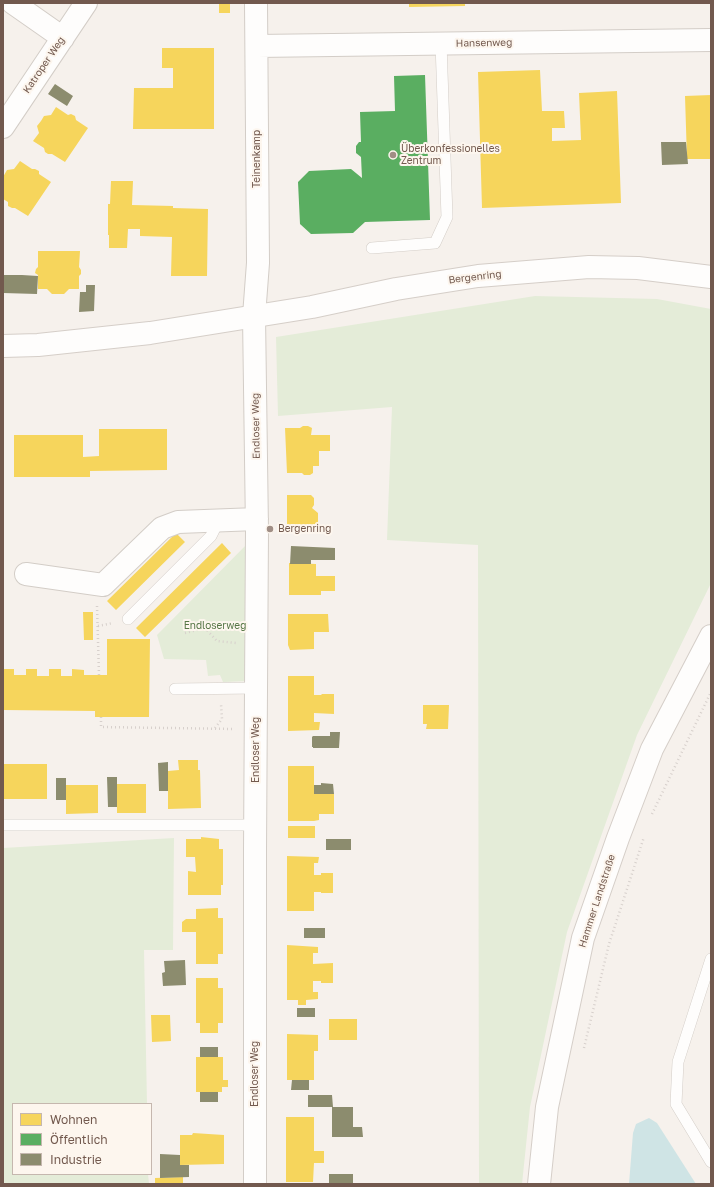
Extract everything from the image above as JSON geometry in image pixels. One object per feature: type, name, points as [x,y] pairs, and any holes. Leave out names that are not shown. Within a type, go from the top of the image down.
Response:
[{"type":"street","points":[[13,3],[62,38]]},
{"type":"street","name":"Katroper Weg","points":[[3,127],[86,3]]},
{"type":"street","name":"Teinenkamp","points":[[254,316],[258,264],[256,3]]},
{"type":"street","name":"Hansenweg","points":[[257,46],[711,40]]},
{"type":"street","name":"Bergenring","points":[[3,346],[38,344],[150,332],[312,307],[396,289],[478,276],[589,267],[638,268],[711,277]]},
{"type":"street","name":"Endloser Weg","points":[[254,316],[257,519],[255,1184]]},
{"type":"street","points":[[26,574],[103,585],[162,528],[178,522],[257,519]]},
{"type":"street","name":"Hammer Landstraße","points":[[540,1184],[547,1107],[583,938],[618,838],[652,749],[711,636]]},
{"type":"lane","points":[[372,248],[435,243],[447,217],[441,43]]},
{"type":"lane","points":[[128,619],[211,536],[219,520]]},
{"type":"lane","points":[[175,689],[256,688]]},
{"type":"lane","points":[[3,825],[255,826]]},
{"type":"lane","points":[[711,959],[678,1062],[676,1104],[711,1162]]},
{"type":"path","points":[[97,584],[99,675]]},
{"type":"path","points":[[185,633],[206,628],[217,641],[256,646]]},
{"type":"path","points":[[215,728],[222,719],[220,689]]},
{"type":"path","points":[[652,815],[711,692]]},
{"type":"path","points":[[101,717],[101,727],[256,729]]},
{"type":"path","points":[[584,1048],[609,944],[646,830]]},
{"type":"green space","points":[[535,296],[657,299],[711,309],[711,583],[637,735],[567,932],[530,1107],[522,1184],[479,1184],[478,545],[387,540],[392,407],[278,416],[276,337]]},
{"type":"green space","name":"Endloserweg","points":[[252,539],[249,681],[223,682],[220,675],[208,676],[206,660],[164,659],[157,635]]},
{"type":"green space","points":[[174,838],[173,950],[144,950],[147,1103],[12,1103],[12,1175],[148,1175],[149,1184],[3,1184],[3,848]]},
{"type":"shaded area","points":[[649,1118],[657,1123],[696,1184],[629,1184],[633,1133],[636,1124]]},
{"type":"building: Wohnen","points":[[219,3],[230,3],[230,13],[219,13]]},
{"type":"building: Wohnen","points":[[409,3],[465,3],[465,6],[409,7]]},
{"type":"building: Wohnen","points":[[162,48],[214,48],[214,129],[133,129],[134,88],[173,88],[173,68],[162,68]]},
{"type":"building: Wohnen","points":[[540,70],[542,111],[564,111],[565,128],[552,128],[552,141],[581,140],[579,93],[617,91],[621,203],[482,208],[478,72]]},
{"type":"building: Wohnen","points":[[711,95],[711,159],[687,159],[685,96]]},
{"type":"building: Wohnen","points":[[56,107],[68,115],[71,114],[75,116],[76,120],[88,128],[65,162],[52,154],[48,154],[45,152],[44,148],[33,141],[39,133],[37,126],[44,116],[51,115]]},
{"type":"building: Wohnen","points":[[20,161],[32,169],[39,171],[39,174],[51,182],[28,216],[15,208],[8,206],[8,202],[3,199],[3,177],[7,170],[14,169]]},
{"type":"building: Wohnen","points":[[111,181],[133,181],[132,205],[208,209],[207,276],[171,276],[172,237],[140,236],[140,229],[128,229],[127,248],[109,248],[108,204],[110,204]]},
{"type":"building: Wohnen","points":[[38,251],[80,251],[79,267],[81,274],[79,276],[79,289],[69,289],[64,294],[52,294],[47,289],[38,289],[38,275],[35,273],[38,267]]},
{"type":"building: Wohnen","points":[[303,426],[312,428],[311,435],[330,435],[330,451],[319,451],[319,466],[313,466],[313,473],[310,475],[304,475],[302,473],[287,473],[285,428],[300,428]]},
{"type":"building: Wohnen","points":[[99,429],[167,429],[167,470],[90,471],[90,477],[14,477],[14,435],[83,435],[83,457],[99,456]]},
{"type":"building: Wohnen","points":[[287,495],[311,495],[314,498],[314,505],[312,508],[318,513],[318,523],[315,526],[287,526]]},
{"type":"building: Wohnen","points":[[176,533],[185,542],[116,610],[107,601]]},
{"type":"building: Wohnen","points":[[222,543],[231,553],[145,637],[136,628]]},
{"type":"building: Wohnen","points":[[289,563],[316,564],[316,576],[335,576],[335,591],[321,591],[321,595],[289,595]]},
{"type":"building: Wohnen","points":[[83,612],[93,612],[93,640],[84,640]]},
{"type":"building: Wohnen","points":[[288,614],[328,614],[329,632],[314,632],[314,649],[290,650],[288,645]]},
{"type":"building: Wohnen","points":[[107,639],[150,639],[149,717],[95,717],[95,711],[3,710],[4,669],[14,669],[14,675],[26,675],[26,669],[37,669],[37,676],[49,676],[49,669],[61,669],[61,676],[72,676],[72,669],[84,670],[84,675],[107,675]]},
{"type":"building: Wohnen","points":[[288,676],[314,676],[314,695],[334,694],[334,714],[314,713],[314,722],[320,722],[319,730],[288,731]]},
{"type":"building: Wohnen","points":[[423,705],[449,705],[448,729],[426,729],[427,724],[423,724]]},
{"type":"building: Wohnen","points":[[178,760],[198,760],[198,770],[200,770],[201,808],[168,809],[168,771],[179,770]]},
{"type":"building: Wohnen","points":[[3,764],[47,764],[47,799],[3,799]]},
{"type":"building: Wohnen","points":[[288,766],[314,766],[314,794],[334,794],[334,814],[319,814],[319,820],[314,821],[288,821]]},
{"type":"building: Wohnen","points":[[117,784],[146,784],[146,813],[117,813]]},
{"type":"building: Wohnen","points":[[66,785],[98,785],[98,813],[66,814]]},
{"type":"building: Wohnen","points":[[288,826],[315,826],[315,838],[288,838]]},
{"type":"building: Wohnen","points":[[201,837],[219,839],[219,849],[223,849],[223,885],[221,885],[221,895],[188,895],[188,871],[196,872],[195,857],[186,857],[186,839],[201,839]]},
{"type":"building: Wohnen","points":[[287,856],[319,857],[318,863],[314,863],[314,875],[321,875],[321,873],[333,873],[333,893],[314,892],[314,911],[287,911]]},
{"type":"building: Wohnen","points":[[218,908],[218,918],[223,918],[223,954],[218,954],[218,964],[196,964],[196,932],[182,932],[182,922],[186,919],[196,919],[196,909]]},
{"type":"building: Wohnen","points":[[287,945],[318,947],[318,953],[313,953],[313,964],[333,963],[333,983],[313,981],[313,992],[318,992],[318,999],[306,1000],[306,1005],[298,1005],[298,1000],[287,1000]]},
{"type":"building: Wohnen","points":[[196,978],[218,978],[218,988],[223,988],[223,1023],[218,1023],[218,1033],[200,1033],[200,1023],[196,1023]]},
{"type":"building: Wohnen","points":[[151,1015],[170,1015],[171,1041],[152,1042]]},
{"type":"building: Wohnen","points":[[329,1019],[357,1019],[357,1040],[329,1040]]},
{"type":"building: Wohnen","points":[[287,1034],[318,1035],[318,1051],[314,1051],[314,1080],[287,1080]]},
{"type":"building: Wohnen","points":[[196,1057],[223,1057],[223,1080],[228,1080],[228,1087],[222,1087],[222,1092],[196,1092]]},
{"type":"building: Wohnen","points":[[286,1117],[314,1117],[314,1151],[324,1151],[324,1163],[314,1163],[313,1182],[286,1182]]},
{"type":"building: Wohnen","points":[[193,1133],[224,1135],[224,1164],[180,1165],[180,1135],[192,1135]]},
{"type":"building: Wohnen","points":[[183,1177],[183,1184],[155,1184],[155,1178]]},
{"type":"building: Öffentlich","name":"Überkonfessionelles Zentrum","points":[[425,75],[430,220],[365,222],[353,233],[311,234],[300,224],[298,182],[309,171],[351,169],[362,178],[361,157],[356,153],[356,146],[359,142],[361,142],[360,112],[395,111],[394,76]]},
{"type":"building: Industrie","points":[[55,84],[73,96],[67,106],[48,94]]},
{"type":"building: Industrie","points":[[661,142],[686,142],[688,164],[662,165]]},
{"type":"building: Industrie","points":[[4,275],[38,276],[37,294],[3,293]]},
{"type":"building: Industrie","points":[[86,285],[95,285],[94,311],[79,312],[80,292],[86,292]]},
{"type":"building: Industrie","points":[[291,546],[335,548],[335,560],[311,560],[311,564],[290,564]]},
{"type":"building: Industrie","points":[[330,732],[340,732],[339,748],[312,747],[313,736],[330,736]]},
{"type":"building: Industrie","points":[[168,762],[168,791],[159,791],[158,763]]},
{"type":"building: Industrie","points":[[107,777],[117,777],[117,807],[108,807]]},
{"type":"building: Industrie","points":[[56,778],[66,778],[66,800],[56,800]]},
{"type":"building: Industrie","points":[[321,783],[333,784],[334,794],[314,794],[314,785],[321,785]]},
{"type":"building: Industrie","points":[[326,839],[351,839],[351,850],[326,850]]},
{"type":"building: Industrie","points":[[304,928],[325,928],[325,938],[304,938]]},
{"type":"building: Industrie","points":[[185,960],[186,985],[163,986],[162,973],[165,972],[164,961]]},
{"type":"building: Industrie","points":[[297,1008],[315,1008],[315,1017],[297,1017]]},
{"type":"building: Industrie","points":[[200,1047],[218,1047],[218,1057],[200,1057]]},
{"type":"building: Industrie","points":[[292,1080],[309,1080],[309,1090],[291,1090]]},
{"type":"building: Industrie","points":[[200,1092],[218,1092],[218,1102],[200,1102]]},
{"type":"building: Industrie","points":[[308,1095],[332,1095],[333,1107],[308,1107]]},
{"type":"building: Industrie","points":[[332,1107],[353,1107],[353,1127],[362,1127],[363,1137],[332,1137]]},
{"type":"building: Industrie","points":[[160,1154],[180,1155],[180,1165],[189,1165],[189,1177],[160,1178]]},
{"type":"building: Industrie","points":[[329,1174],[353,1174],[353,1184],[329,1184]]},
{"type":"place","name":"Überkonfessionelles Zentrum","points":[[393,155]]},
{"type":"place","name":"Bergenring","points":[[270,529]]}]
